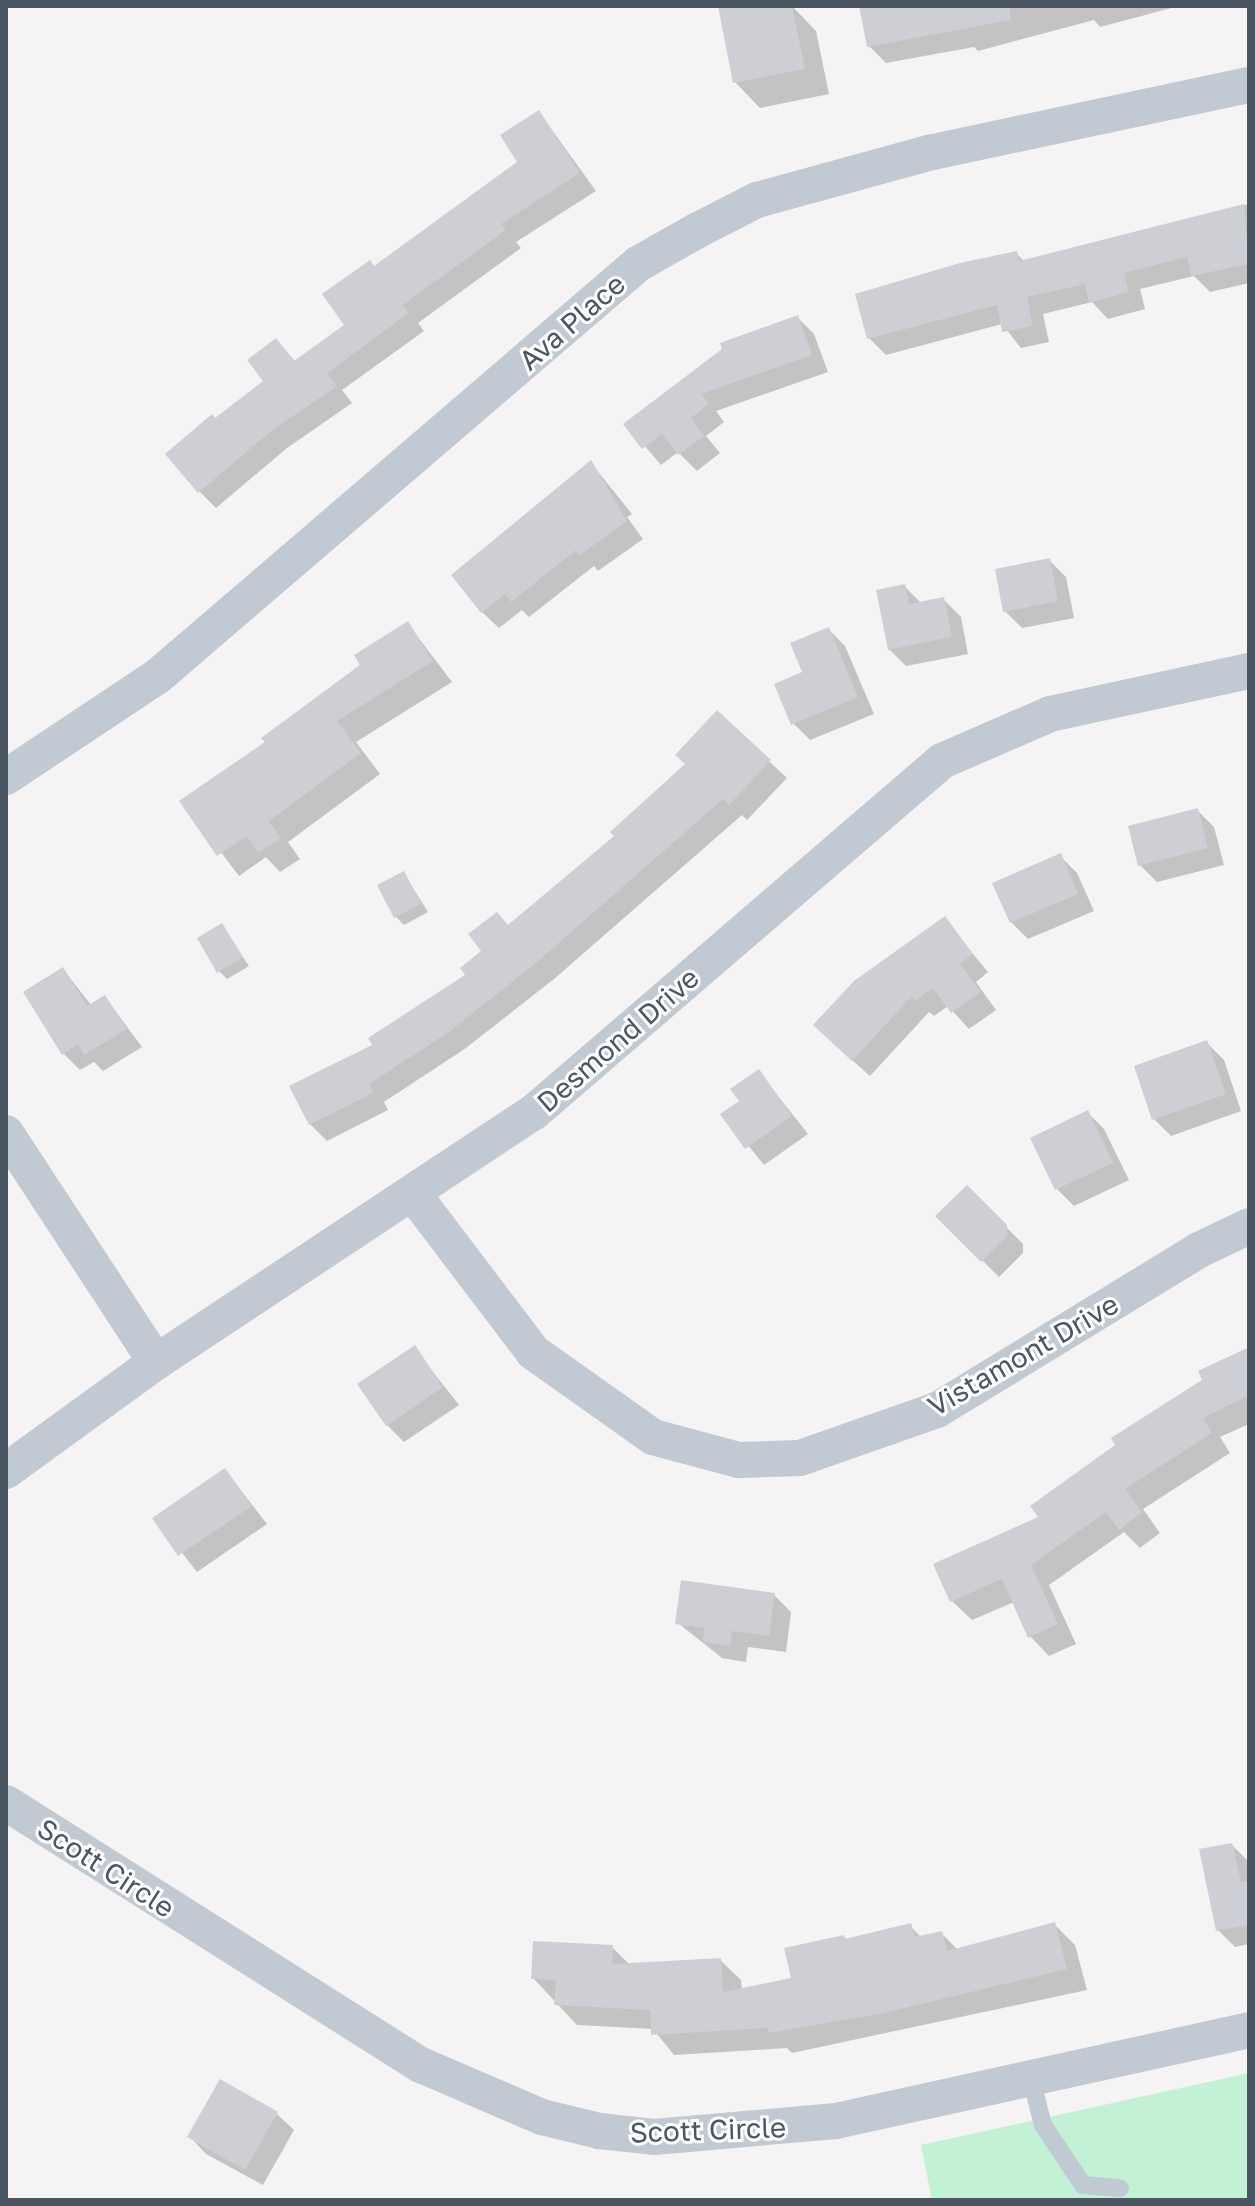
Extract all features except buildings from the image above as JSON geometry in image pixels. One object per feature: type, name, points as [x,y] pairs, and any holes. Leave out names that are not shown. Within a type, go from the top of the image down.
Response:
[{"type":"street","name":"Ava Place","points":[[6,777],[158,676],[638,264],[698,230],[757,200],[933,152],[1249,85]]},
{"type":"street","name":"Desmond Drive","points":[[6,1471],[156,1362],[414,1195],[534,1112],[942,761],[1050,714],[1249,671]]},
{"type":"street","points":[[6,1133],[156,1362]]},
{"type":"street","name":"Vistamont Drive","points":[[414,1195],[533,1352],[653,1437],[739,1460],[800,1458],[937,1410],[1199,1250],[1249,1226]]},
{"type":"street","name":"Scott Circle","points":[[6,1803],[421,2065],[542,2117],[599,2131],[654,2137],[765,2131],[836,2121],[1249,2030]]},
{"type":"lane","points":[[1031,2078],[1043,2125],[1083,2185],[1120,2188]]},
{"type":"green space","points":[[1249,2073],[1249,2200],[932,2200],[921,2145]]}]
